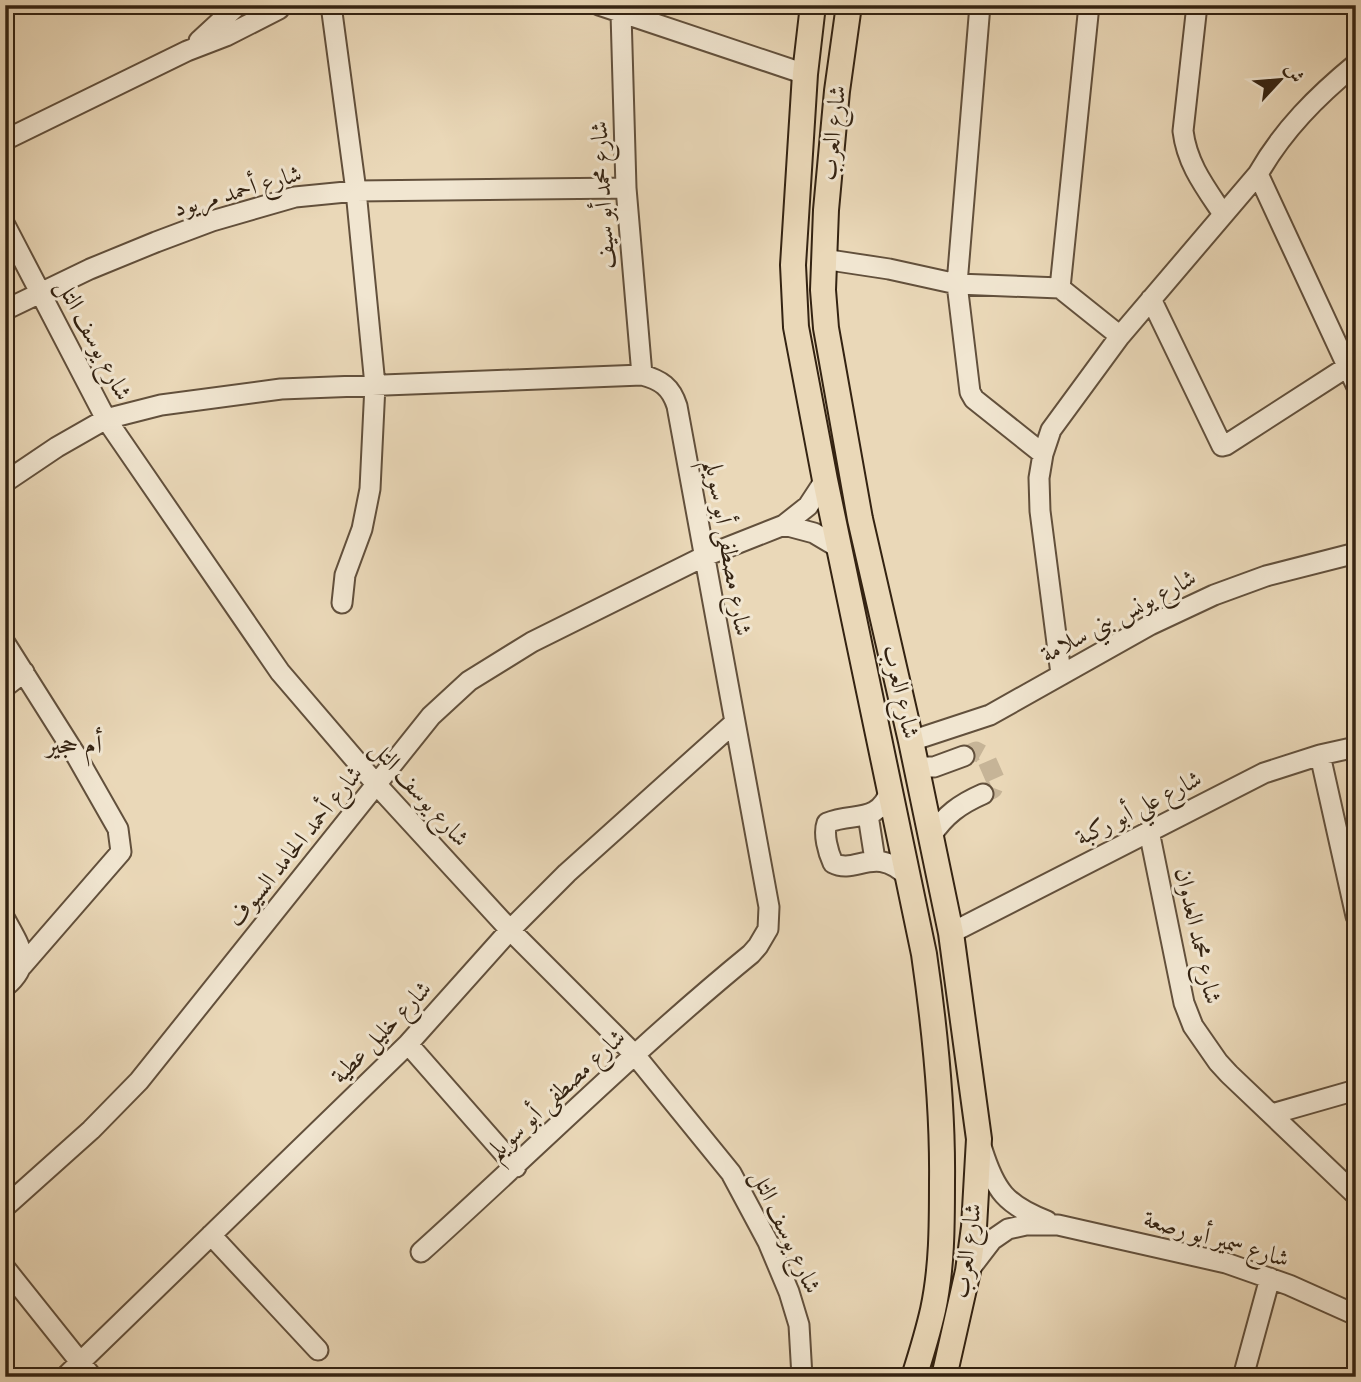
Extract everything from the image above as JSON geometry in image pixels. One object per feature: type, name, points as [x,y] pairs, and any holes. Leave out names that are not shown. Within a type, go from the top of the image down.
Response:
[{"type":"main road","name":"شارع العرب","points":[[813,5],[805,74],[793,265],[794,296],[803,369],[924,954],[941,1099],[941,1257],[933,1310],[917,1368]]},
{"type":"main road","name":"شارع العرب","points":[[849,5],[833,131],[823,259],[823,290],[831,368],[860,519],[917,766],[951,933],[979,1139],[974,1227],[968,1271],[945,1371]]},
{"type":"main road","points":[[941,1099],[975,1096]]},
{"type":"main road","points":[[917,1368],[945,1371]]},
{"type":"street","points":[[187,51],[238,5]]},
{"type":"street","points":[[331,5],[356,191],[375,385],[370,489],[362,530],[345,575],[342,603]]},
{"type":"street","points":[[599,5],[805,74]]},
{"type":"street","points":[[980,5],[957,284],[971,395],[1043,454]]},
{"type":"street","points":[[1060,288],[1089,5]]},
{"type":"street","points":[[1197,5],[1183,131],[1191,164],[1223,214]]},
{"type":"street","points":[[5,141],[283,6]]},
{"type":"street","name":"شارع محمد أبو سيف","points":[[621,13],[626,188],[642,375]]},
{"type":"street","points":[[1061,674],[1039,478],[1051,430],[1120,336],[1258,174],[1275,146],[1320,93],[1356,64]]},
{"type":"street","points":[[1258,174],[1356,385]]},
{"type":"street","name":"شارع أحمد مريود","points":[[5,310],[90,269],[212,220],[295,197],[356,191],[626,188]]},
{"type":"street","name":"شارع يوسف التل","points":[[5,225],[106,419],[280,672],[376,785],[510,930],[635,1055],[718,1156],[746,1199],[789,1292],[799,1325],[802,1377]]},
{"type":"street","points":[[823,259],[889,269],[957,284],[1060,288],[1120,336]]},
{"type":"street","points":[[1152,299],[1222,446],[1347,367]]},
{"type":"street","points":[[5,482],[57,446],[106,419],[161,405],[281,389],[642,375]]},
{"type":"street","name":"شارع مصطفى أبو سويلم","points":[[421,1252],[635,1055],[751,954],[768,929],[769,907],[762,863],[677,406],[673,393],[665,385],[655,378],[642,375]]},
{"type":"street","name":"شارع أحمد الحامد السيوف","points":[[5,1207],[91,1130],[139,1081],[431,716],[469,681],[532,642],[703,557],[784,525],[808,506],[825,480]]},
{"type":"street","points":[[784,525],[814,533],[841,550]]},
{"type":"street","name":"شارع يونس بني سلامة","points":[[911,741],[990,715],[1171,614],[1243,582],[1356,553]]},
{"type":"street","points":[[5,643],[118,829],[121,852],[5,987]]},
{"type":"street","points":[[5,688],[23,672]]},
{"type":"street","name":"شارع خليل عطية","points":[[65,1377],[86,1369],[211,1235],[408,1044],[510,930],[567,873],[734,723]]},
{"type":"street","name":"شارع علي أبو ركبة","points":[[951,933],[1264,773],[1356,747]]},
{"type":"street","points":[[1320,755],[1355,912]]},
{"type":"street","points":[[917,766],[934,767],[964,756]]},
{"type":"street","points":[[891,789],[882,805],[868,815],[830,821],[825,830],[831,860],[836,865],[875,860],[893,865],[908,877]]},
{"type":"street","points":[[931,836],[954,809],[983,794]]},
{"type":"street","points":[[868,815],[875,860]]},
{"type":"street","name":"شارع محمد العدوان","points":[[1149,831],[1180,989],[1193,1026],[1218,1062],[1356,1195]]},
{"type":"street","points":[[5,919],[22,950],[22,966]]},
{"type":"street","points":[[408,1044],[516,1167]]},
{"type":"street","points":[[1272,1114],[1356,1090]]},
{"type":"street","name":"شارع سمير أبو رصعة","points":[[979,1139],[991,1177],[1017,1208],[1058,1225],[1196,1256],[1270,1278],[1356,1315]]},
{"type":"street","name":"شارع سمير أبو رصعة","points":[[968,1271],[992,1240],[1008,1229],[1026,1225],[1058,1225]]},
{"type":"street","points":[[211,1235],[318,1350]]},
{"type":"street","points":[[5,1268],[86,1369]]},
{"type":"street","points":[[1243,1377],[1270,1278]]},
{"type":"tunnel","points":[[964,756],[976,751],[985,756],[996,781],[993,789],[983,794]]},
{"type":"district","name":"أم حجير","points":[[74,745]]}]
